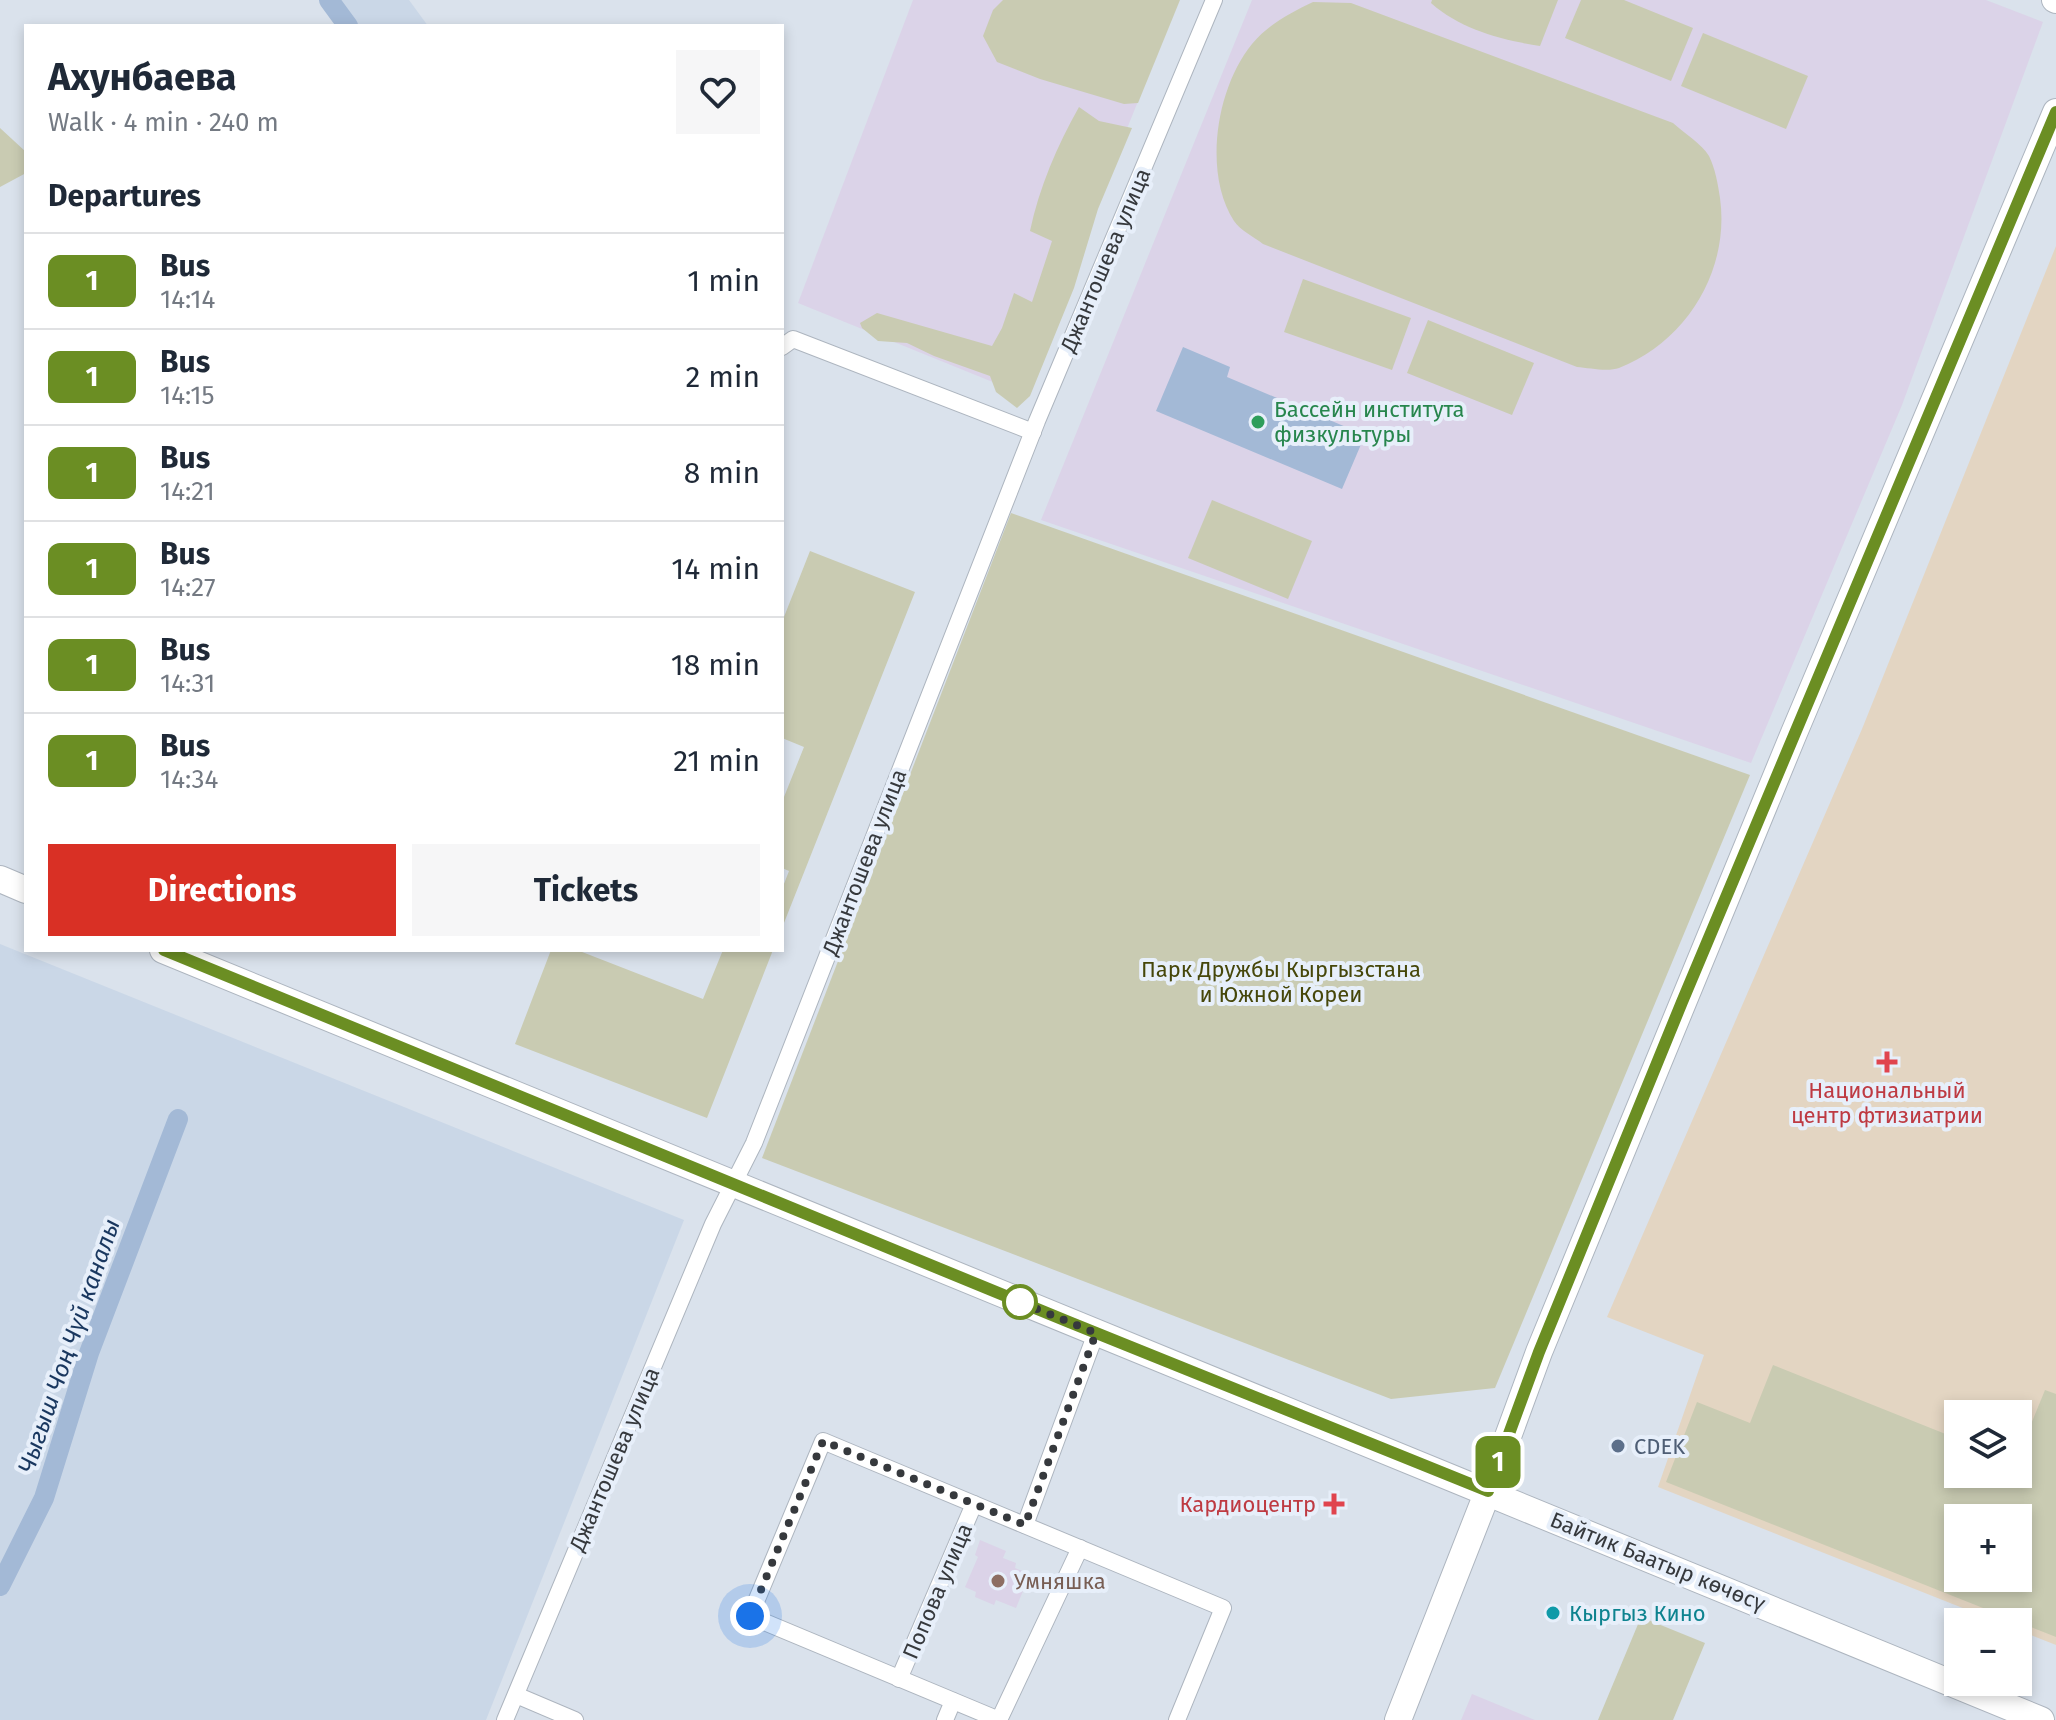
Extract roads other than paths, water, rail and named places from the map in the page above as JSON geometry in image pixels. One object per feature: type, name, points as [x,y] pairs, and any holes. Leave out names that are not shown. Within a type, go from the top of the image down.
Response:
[{"type":"main road","points":[[1398,1720],[1539,1352],[1688,987],[2056,112]]},
{"type":"main road","points":[[0,879],[24,889]]},
{"type":"main road","name":"Байтик Баатыр көчөсү","points":[[168,952],[2041,1720]]},
{"type":"street","name":"Джантошева улица","points":[[505,1720],[713,1224],[760,1129],[1033,432],[1214,0]]},
{"type":"street","points":[[784,346],[793,339],[1033,432]]},
{"type":"street","points":[[1025,1525],[1096,1333]]},
{"type":"street","name":"Попова улица","points":[[1080,1548],[999,1720],[750,1616],[823,1441],[1025,1525],[1080,1548],[1223,1608],[1177,1720]]},
{"type":"street","name":"Попова улица","points":[[899,1679],[974,1504]]},
{"type":"street","points":[[516,1695],[575,1720]]},
{"type":"street","points":[[945,1720],[953,1701]]},
{"type":"water","name":"Бассейн института физкультуры","points":[[1183,347],[1230,367],[1227,377],[1365,435],[1342,489],[1156,411]]},
{"type":"waterway","name":"Чыгыш Чоң Чүй каналы","points":[[329,0],[347,24]]},
{"type":"waterway","name":"Чыгыш Чоң Чүй каналы","points":[[0,1586],[44,1498],[89,1353],[178,1119]]},
{"type":"place","name":"Бассейн института физкультуры","points":[[1258,422]]},
{"type":"place","name":"Национальный центр фтизиатрии","points":[[1887,1062]]},
{"type":"place","name":"CDEK","points":[[1618,1446]]},
{"type":"place","name":"Кардиоцентр","points":[[1334,1504]]},
{"type":"place","name":"Умняшка","points":[[998,1581]]},
{"type":"place","name":"Кыргыз Кино","points":[[1553,1613]]},
{"type":"park label","name":"Парк Дружбы Кыргызстана и Южной Кореи","points":[[1281,982]]}]
